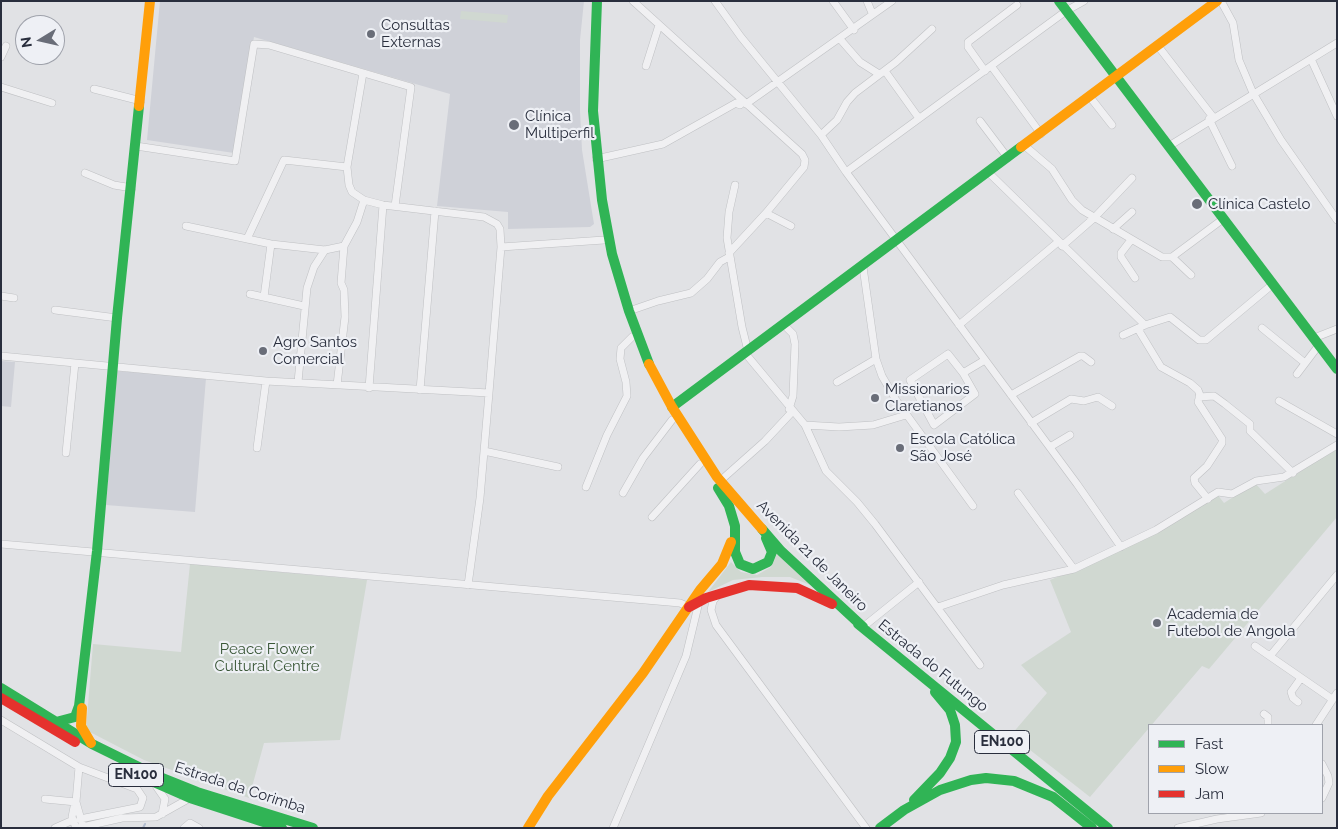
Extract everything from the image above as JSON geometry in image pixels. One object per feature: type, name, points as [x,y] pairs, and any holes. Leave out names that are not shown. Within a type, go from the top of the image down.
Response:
[{"type":"main road","points":[[92,744],[81,726],[80,699],[97,552],[117,318],[150,1]]},
{"type":"main road","name":"Avenida 21 de Janeiro","points":[[590,1],[587,58],[587,118],[592,168],[604,240],[632,337],[672,420],[700,464],[723,495],[732,515]]},
{"type":"main road","name":"Avenida 21 de Janeiro","points":[[597,1],[593,73],[596,159],[612,254],[629,311],[649,365],[672,407],[707,464],[720,481],[781,551],[863,627]]},
{"type":"main road","points":[[1059,1],[1118,76],[1223,220],[1337,369]]},
{"type":"main road","points":[[672,407],[863,267],[1216,2]]},
{"type":"main road","points":[[732,515],[735,526],[736,558],[744,566],[757,569],[768,562],[771,547],[768,540],[745,511]]},
{"type":"main road","name":"Estrada do Futungo","points":[[528,828],[548,796],[643,674],[728,553],[732,539],[732,515]]},
{"type":"main road","name":"Estrada do Futungo","points":[[689,607],[718,594],[749,585],[797,588],[828,602],[863,627],[1108,828]]},
{"type":"main road","points":[[880,828],[904,810],[944,768],[954,747],[956,731],[953,718],[945,703],[897,656]]},
{"type":"main road","name":"Estrada da Corimba","points":[[1,688],[92,744],[139,768],[197,792],[313,828]]},
{"type":"main road","name":"Estrada da Corimba","points":[[1,698],[83,747],[153,783],[190,798],[282,828]]},
{"type":"main road","points":[[56,722],[75,717],[80,699]]},
{"type":"main road","points":[[904,810],[956,784],[971,780],[1001,778],[1026,785],[1053,797],[1092,828]]},
{"type":"main road","name":"EN100","points":[[519,828],[548,796]]},
{"type":"street","points":[[629,311],[658,301],[691,293],[708,279],[720,262],[729,255],[804,167],[805,160],[802,154],[633,1]]},
{"type":"street","points":[[715,1],[736,32],[822,135],[846,172],[1050,447],[1121,547]]},
{"type":"street","points":[[833,1],[854,30]]},
{"type":"street","points":[[867,1],[872,13]]},
{"type":"street","points":[[596,159],[664,144],[736,103],[740,105],[745,103],[854,30],[872,13],[892,1]]},
{"type":"street","points":[[846,172],[918,118],[992,67],[1066,10],[1084,1]]},
{"type":"street","points":[[1216,2],[1233,23],[1239,60],[1253,93],[1281,140],[1337,220]]},
{"type":"street","points":[[985,71],[968,47],[968,42],[1017,5]]},
{"type":"street","points":[[646,66],[659,25]]},
{"type":"street","points":[[822,135],[838,120],[847,102],[856,93],[932,29]]},
{"type":"street","points":[[840,39],[860,62],[882,73],[918,118]]},
{"type":"street","points":[[136,146],[235,161],[254,43],[410,86],[412,89],[395,206]]},
{"type":"street","points":[[1,57],[6,46]]},
{"type":"street","points":[[1158,46],[1211,118],[1232,166]]},
{"type":"street","points":[[1169,146],[1211,118],[1311,59],[1335,47]]},
{"type":"street","points":[[1311,59],[1337,116]]},
{"type":"street","points":[[992,67],[1041,134]]},
{"type":"street","points":[[363,73],[347,167],[347,178],[352,192],[364,200],[383,205],[491,220],[500,229],[501,247],[484,451],[468,585]]},
{"type":"street","points":[[1,87],[52,103]]},
{"type":"street","points":[[94,89],[141,100]]},
{"type":"street","points":[[1090,97],[1112,125]]},
{"type":"street","points":[[980,121],[1008,158]]},
{"type":"street","points":[[1025,146],[1052,168],[1072,200],[1094,218],[1162,257],[1172,258],[1191,275]]},
{"type":"street","points":[[247,239],[284,160],[347,167]]},
{"type":"street","points":[[989,172],[1141,327],[1158,363],[1166,370],[1190,383],[1200,392],[1199,404],[1222,441],[1205,468],[1194,478],[1195,483],[1208,499]]},
{"type":"street","points":[[85,173],[114,185],[132,188]]},
{"type":"street","points":[[959,325],[1094,218],[1132,178]]},
{"type":"street","points":[[735,185],[728,225],[729,255],[747,352],[791,411],[805,425],[826,472],[858,502],[980,665]]},
{"type":"street","points":[[337,385],[346,317],[344,290],[341,283],[344,246],[357,222],[364,200]]},
{"type":"street","points":[[369,388],[383,205]]},
{"type":"street","points":[[420,390],[435,211]]},
{"type":"street","points":[[1112,229],[1132,212]]},
{"type":"street","points":[[766,213],[791,226]]},
{"type":"street","points":[[1172,258],[1223,220]]},
{"type":"street","points":[[186,226],[271,244],[325,250],[344,246]]},
{"type":"street","points":[[501,247],[604,240]]},
{"type":"street","points":[[1131,240],[1122,251],[1121,257],[1134,278]]},
{"type":"street","points":[[264,297],[271,244]]},
{"type":"street","points":[[298,382],[307,288],[314,267],[325,250]]},
{"type":"street","points":[[863,267],[876,359],[889,388],[906,415],[973,506]]},
{"type":"street","points":[[1123,335],[1170,317],[1199,340],[1206,340],[1273,284]]},
{"type":"street","points":[[250,294],[304,306]]},
{"type":"street","points":[[1,296],[14,298]]},
{"type":"street","points":[[55,310],[117,318]]},
{"type":"street","points":[[720,481],[765,441],[791,411],[795,344],[793,334],[784,325]]},
{"type":"street","points":[[1262,328],[1305,363]]},
{"type":"street","points":[[1297,374],[1317,341],[1337,329]]},
{"type":"street","points":[[586,487],[607,435],[627,396],[626,382],[620,358],[621,348],[632,337]]},
{"type":"street","points":[[948,354],[963,373],[975,396],[934,425],[910,380],[948,354]]},
{"type":"street","points":[[1,356],[266,381],[489,393]]},
{"type":"street","points":[[1011,395],[1080,356],[1090,362]]},
{"type":"street","points":[[837,382],[876,359]]},
{"type":"street","points":[[963,373],[985,360]]},
{"type":"street","points":[[66,453],[75,363]]},
{"type":"street","points":[[257,448],[266,381]]},
{"type":"street","points":[[1199,397],[1214,396],[1250,424],[1249,430],[1293,473]]},
{"type":"street","points":[[1031,423],[1071,399],[1084,401],[1098,397],[1112,406]]},
{"type":"street","points":[[1279,401],[1337,434]]},
{"type":"street","points":[[805,425],[839,427],[874,424],[906,415]]},
{"type":"street","points":[[622,493],[643,458],[672,420]]},
{"type":"street","points":[[1050,447],[1070,435]]},
{"type":"street","points":[[938,608],[1003,585],[1074,569],[1156,530],[1218,492],[1232,494],[1256,481],[1284,477],[1337,445]]},
{"type":"street","points":[[484,451],[558,467]]},
{"type":"street","points":[[652,517],[700,464]]},
{"type":"street","points":[[1018,494],[1074,569]]},
{"type":"street","points":[[1,544],[680,603],[689,607]]},
{"type":"street","points":[[1270,656],[1337,575]]},
{"type":"street","points":[[863,627],[919,582]]},
{"type":"street","points":[[718,594],[712,601],[711,610],[716,625],[866,828]]},
{"type":"street","points":[[613,828],[686,656],[699,602]]},
{"type":"street","points":[[1255,646],[1301,678],[1335,696],[1317,724]]},
{"type":"street","points":[[1298,702],[1293,698],[1291,692],[1301,678]]},
{"type":"street","points":[[1264,714],[1268,717],[1268,724]]},
{"type":"street","points":[[1,720],[79,766],[137,789],[144,798],[140,807],[78,824]]},
{"type":"street","points":[[78,824],[76,802],[79,766]]},
{"type":"street","points":[[1323,766],[1329,783],[1323,796]]},
{"type":"street","points":[[153,783],[165,799],[162,815]]},
{"type":"street","points":[[56,828],[116,819],[162,815],[190,798]]},
{"type":"street","points":[[45,799],[76,802]]},
{"type":"street","points":[[1178,828],[1217,818],[1249,814]]},
{"type":"street","points":[[184,828],[190,823],[199,828]]},
{"type":"shaded area","name":"Clínica Multiperfil","points":[[160,1],[584,1],[580,40],[580,111],[582,150],[594,224],[590,227],[508,229],[508,212],[437,206],[450,94],[254,37],[234,153],[147,140]]},
{"type":"shaded area","points":[[1,361],[15,362],[11,407],[1,406]]},
{"type":"shaded area","points":[[117,371],[206,378],[195,512],[106,505]]},
{"type":"green space","points":[[461,11],[508,15],[507,23],[460,19]]},
{"type":"green space","name":"Academia de Futebol de Angola","points":[[1337,448],[1337,517],[1209,669],[1202,666],[1152,724],[1148,724],[1148,729],[1090,797],[1011,735],[1047,693],[1021,665],[1071,632],[1050,580],[1089,564],[1217,494],[1224,503],[1255,483],[1265,494]]},
{"type":"green space","points":[[778,552],[818,588],[790,577],[762,577],[733,580],[708,592],[731,562],[741,572],[757,575],[771,567]]},
{"type":"green space","name":"Peace Flower Cultural Centre","points":[[190,564],[367,580],[340,740],[264,743],[249,798],[144,760],[86,730],[93,644],[181,652]]},
{"type":"waterway","points":[[143,828],[145,824]]},
{"type":"traffic: fast","points":[[597,1],[593,111],[602,200],[612,254],[629,311],[649,364]]},
{"type":"traffic: fast","points":[[1059,1],[1337,369]]},
{"type":"traffic: fast","points":[[56,722],[75,717],[79,706],[97,551],[117,318],[139,106]]},
{"type":"traffic: fast","points":[[672,407],[1021,147]]},
{"type":"traffic: fast","points":[[718,488],[729,506],[735,526],[735,552],[740,564],[753,569],[768,562],[772,552],[766,538]]},
{"type":"traffic: fast","points":[[762,529],[781,551],[863,627]]},
{"type":"traffic: fast","points":[[858,624],[1108,828]]},
{"type":"traffic: fast","points":[[1,688],[92,744],[157,776],[197,792],[313,828]]},
{"type":"traffic: fast","points":[[914,800],[940,773],[950,758],[956,742],[955,725],[950,710],[935,692]]},
{"type":"traffic: fast","points":[[124,769],[190,798],[282,828]]},
{"type":"traffic: fast","points":[[880,828],[904,810],[940,790],[971,780],[986,778],[1014,781],[1053,797],[1092,828]]},
{"type":"traffic: slow","points":[[139,106],[150,1]]},
{"type":"traffic: slow","points":[[1021,147],[1217,1]]},
{"type":"traffic: slow","points":[[649,364],[672,407],[717,477],[762,529]]},
{"type":"traffic: slow","points":[[528,828],[548,796],[643,673],[700,590],[722,564],[731,542]]},
{"type":"traffic: slow","points":[[82,708],[81,726],[91,743]]},
{"type":"traffic: jam","points":[[689,607],[706,598],[749,585],[797,588],[832,604]]},
{"type":"traffic: jam","points":[[1,698],[75,742]]},
{"type":"place","name":"Consultas Externas","points":[[371,34]]},
{"type":"place","name":"Clínica Multiperfil","points":[[514,125]]},
{"type":"place","name":"Clínica Castelo","points":[[1197,204]]},
{"type":"place","name":"Agro Santos Comercial","points":[[263,351]]},
{"type":"place","name":"Missionarios Claretianos","points":[[875,398]]},
{"type":"place","name":"Escola Católica São José","points":[[900,448]]},
{"type":"place","name":"Academia de Futebol de Angola","points":[[1157,623]]}]
